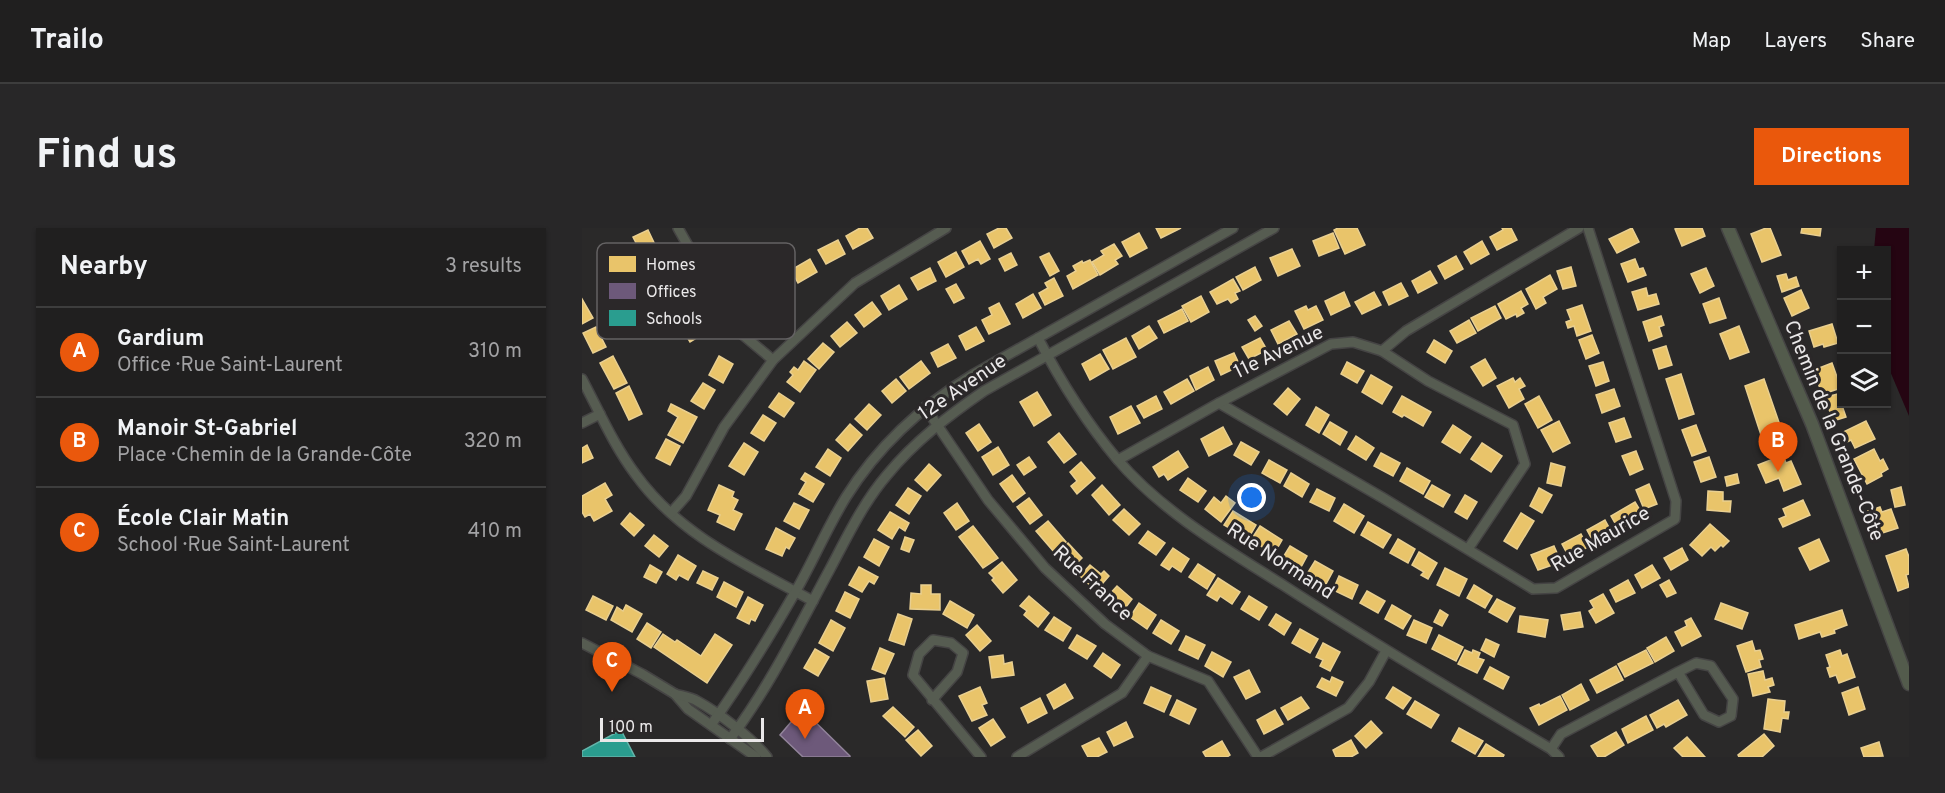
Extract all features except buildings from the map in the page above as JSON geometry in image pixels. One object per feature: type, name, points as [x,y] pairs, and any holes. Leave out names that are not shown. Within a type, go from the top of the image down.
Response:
[{"type":"main road","name":"Chemin de la Grande-Côte","points":[[1728,228],[1818,439],[1909,684]]},
{"type":"street","points":[[678,228],[686,243]]},
{"type":"street","points":[[670,513],[686,496],[724,427],[773,360],[855,283],[946,228]]},
{"type":"street","name":"12e Avenue","points":[[711,725],[765,644],[843,502],[898,431],[925,407],[974,374],[1233,228]]},
{"type":"street","name":"12e Avenue","points":[[730,739],[782,657],[872,495],[893,468],[937,424],[984,392],[1047,355],[1274,228]]},
{"type":"street","points":[[1382,351],[1406,331],[1579,228]]},
{"type":"street","name":"Rue Maurice","points":[[1219,404],[1533,589],[1556,588],[1674,519],[1676,501],[1588,228]]},
{"type":"street","name":"Rue Normand","points":[[1038,338],[1069,391],[1118,460],[1158,499],[1199,532],[1386,651],[1551,749],[1559,757]]},
{"type":"street","points":[[748,339],[773,360]]},
{"type":"street","name":"11e Avenue","points":[[1118,460],[1330,344],[1353,342],[1382,351],[1428,381],[1513,425],[1525,464],[1468,549]]},
{"type":"street","points":[[582,379],[620,452],[649,492],[670,513],[709,544],[813,601]]},
{"type":"street","name":"Rue France","points":[[925,407],[988,500],[1045,568],[1105,624],[1148,656],[1208,681],[1259,757]]},
{"type":"street","points":[[582,423],[600,414]]},
{"type":"street","points":[[932,700],[957,672],[963,653],[951,643],[933,640],[919,654],[913,675],[932,700],[981,757]]},
{"type":"street","points":[[582,643],[675,694],[695,699],[758,745],[767,757]]},
{"type":"street","points":[[1259,757],[1348,708],[1369,682],[1386,651]]},
{"type":"street","points":[[1017,757],[1122,693],[1148,656]]},
{"type":"street","points":[[1551,749],[1561,734],[1677,672],[1696,663],[1711,666],[1733,699],[1731,716],[1719,722],[1704,715],[1677,672]]},
{"type":"street","points":[[675,694],[688,709],[756,757]]},
{"type":"shaded area","points":[[1876,228],[1909,228],[1909,416],[1891,373],[1891,246],[1874,246]]},
{"type":"place","name":"Manoir St-Gabriel","points":[[1778,472]]},
{"type":"place","name":"École Clair Matin","points":[[612,692]]},
{"type":"place","name":"Gardium","points":[[805,739]]}]
